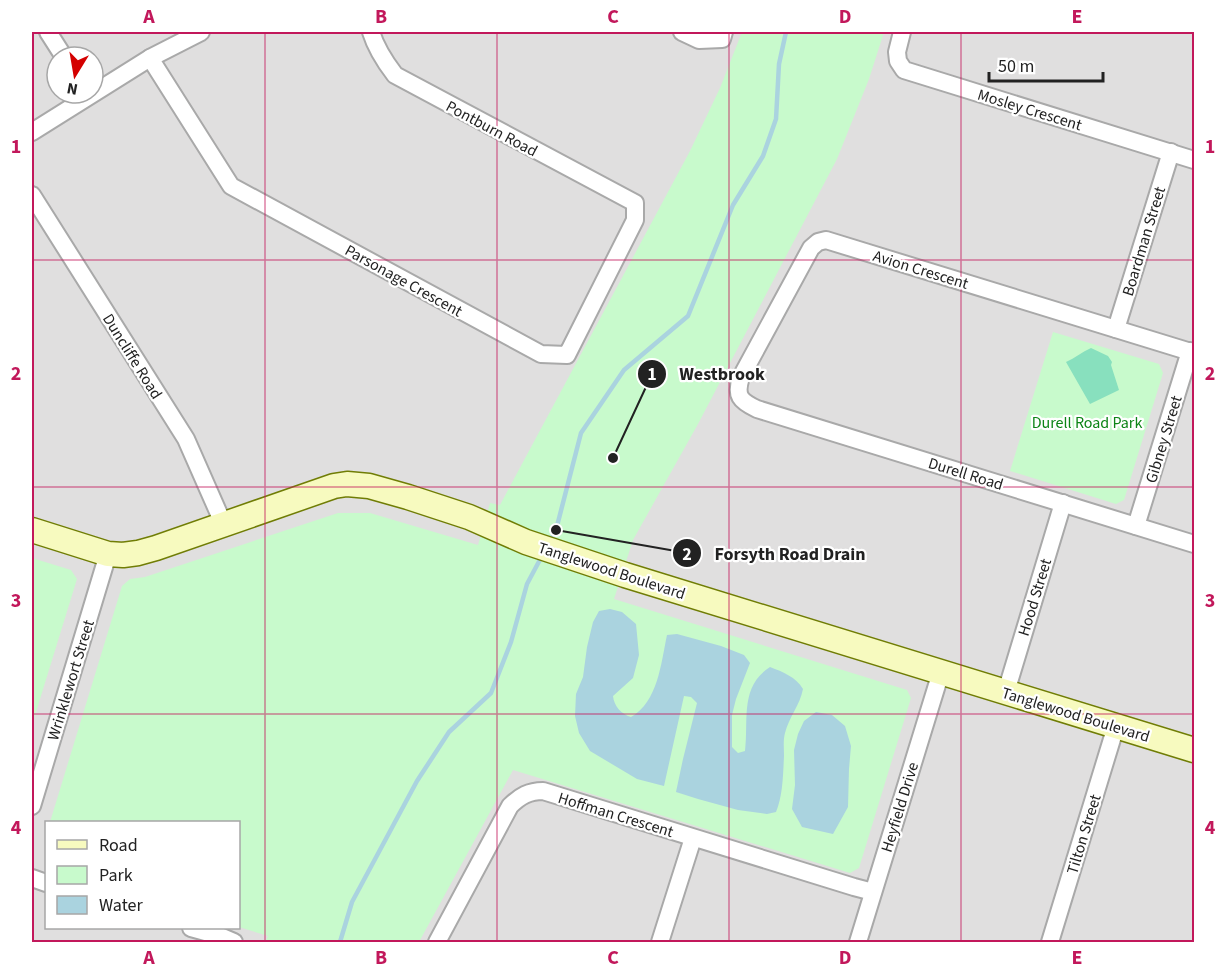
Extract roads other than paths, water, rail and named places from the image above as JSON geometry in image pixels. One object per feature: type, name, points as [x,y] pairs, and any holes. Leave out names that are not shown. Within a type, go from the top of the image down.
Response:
[{"type":"street","points":[[48,32],[56,45]]},
{"type":"street","points":[[105,84],[201,32]]},
{"type":"street","name":"Pontburn Road","points":[[371,32],[380,53],[395,75],[635,203]]},
{"type":"street","points":[[682,32],[699,40],[722,39],[724,32]]},
{"type":"street","name":"Mosley Crescent","points":[[902,32],[897,52],[898,62],[904,70],[1194,160]]},
{"type":"street","name":"Parsonage Crescent","points":[[150,58],[231,186],[540,354],[567,355],[635,220],[635,203]]},
{"type":"street","points":[[32,132],[72,105]]},
{"type":"street","name":"Boardman Street","points":[[1116,329],[1171,152]]},
{"type":"street","name":"Duncliffe Road","points":[[32,195],[186,439],[223,524]]},
{"type":"street","name":"Avion Crescent","points":[[740,398],[738,387],[741,377],[805,258],[818,242],[826,240],[1192,352]]},
{"type":"street","name":"Gibney Street","points":[[1136,526],[1192,352]]},
{"type":"street","name":"Durell Road","points":[[740,398],[757,409],[1194,544]]},
{"type":"street","name":"Tanglewood Boulevard","points":[[32,530],[108,554],[123,555],[138,553],[334,486],[347,484],[369,486],[469,517],[526,542],[625,575],[1194,750]]},
{"type":"street","name":"Hood Street","points":[[1006,692],[1063,503]]},
{"type":"street","name":"Wrinklewort Street","points":[[32,806],[108,554]]},
{"type":"street","name":"Heyfield Drive","points":[[858,942],[940,672]]},
{"type":"street","name":"Tilton Street","points":[[1050,942],[1116,726]]},
{"type":"street","name":"Hoffman Crescent","points":[[437,942],[510,806],[518,798],[534,791],[543,791],[873,892]]},
{"type":"street","points":[[660,942],[693,838]]},
{"type":"street","points":[[197,929],[234,942]]},
{"type":"water","points":[[610,609],[622,612],[636,624],[639,655],[633,678],[613,696],[616,706],[627,716],[631,717],[640,710],[653,692],[667,635],[677,634],[721,646],[744,655],[750,663],[732,715],[732,747],[738,753],[745,751],[747,705],[754,684],[760,675],[770,667],[797,681],[803,689],[784,736],[782,785],[776,812],[767,814],[738,810],[676,792],[697,703],[691,697],[684,696],[664,786],[637,779],[590,751],[579,733],[575,716],[576,694],[583,677],[593,622],[599,611]]},
{"type":"water","points":[[816,712],[832,715],[845,726],[851,746],[848,807],[833,834],[802,827],[792,809],[795,785],[794,750],[804,721]]},
{"type":"waterway","points":[[550,541],[556,530],[581,433],[624,370],[688,316],[733,205],[763,156],[776,119],[779,64],[786,32]]},
{"type":"waterway","points":[[340,942],[352,902],[417,781],[449,732],[491,693],[511,642],[527,584],[543,554]]},
{"type":"place","name":"Westbrook","points":[[613,458]]},
{"type":"place","name":"Forsyth Road Drain","points":[[556,530]]},
{"type":"park label","name":"Durell Road Park","points":[[1087,422]]}]
